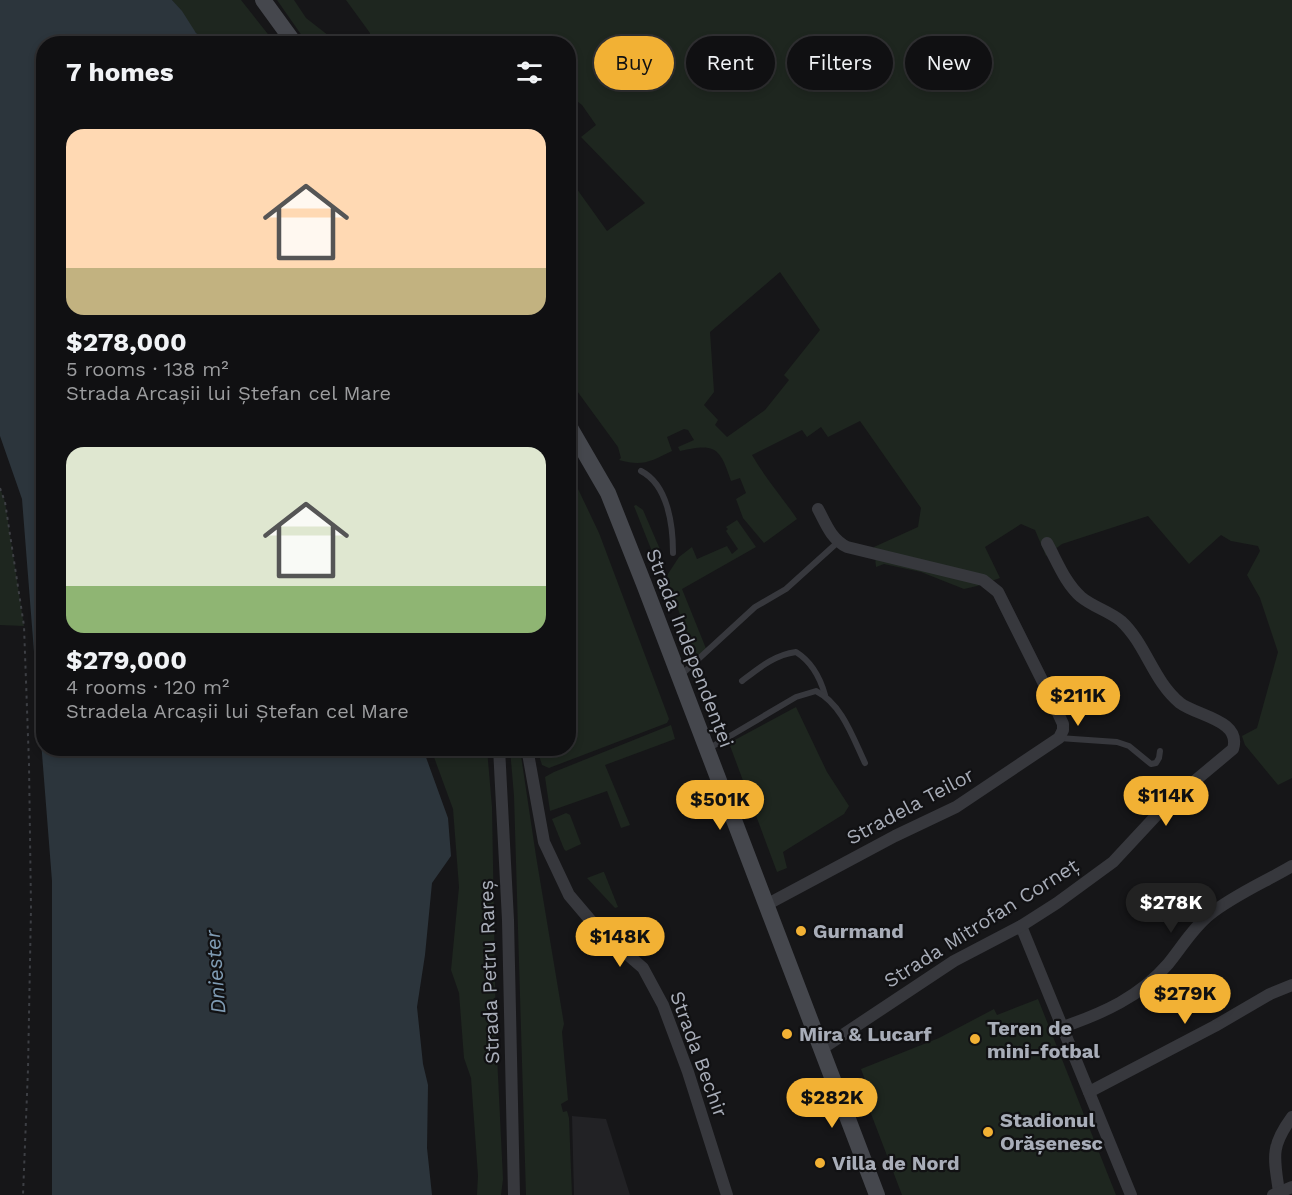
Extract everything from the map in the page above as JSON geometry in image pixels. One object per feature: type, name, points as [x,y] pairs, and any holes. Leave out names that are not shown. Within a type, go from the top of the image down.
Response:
[{"type":"main road","points":[[263,0],[289,36]]},
{"type":"main road","name":"Strada Independenței","points":[[576,438],[608,493],[877,1195]]},
{"type":"street","points":[[818,509],[838,542],[868,554],[983,580],[992,586],[1004,604],[1059,716],[1063,730],[1059,738]]},
{"type":"street","name":"Strada Mitrofan Corneț","points":[[820,1050],[954,960],[1021,926],[1057,903],[1113,862],[1166,805],[1233,749],[1235,741],[1233,733],[1225,726],[1182,704],[1173,696],[1121,621],[1081,597],[1071,586],[1047,543]]},
{"type":"street","name":"Stradela Teilor","points":[[766,905],[894,836],[956,807],[1059,738]]},
{"type":"street","name":"Strada Petru Rareș","points":[[499,756],[508,920],[513,1195]]},
{"type":"street","name":"Strada Bechir","points":[[528,756],[544,842],[569,895],[597,928],[642,968],[663,1005],[727,1195]]},
{"type":"street","points":[[1063,1027],[1103,1011],[1134,995],[1167,964],[1194,928],[1210,914],[1292,866]]},
{"type":"street","points":[[1021,926],[1131,1195]]},
{"type":"street","points":[[1089,1092],[1215,1026],[1270,994],[1292,985]]},
{"type":"street","points":[[1292,1117],[1275,1144],[1275,1194],[1292,1187]]},
{"type":"lane","points":[[640,471],[650,475],[670,515],[673,553]]},
{"type":"lane","points":[[679,676],[755,607],[786,589],[838,542]]},
{"type":"lane","points":[[742,681],[783,653],[796,652],[802,656],[820,679],[825,695]]},
{"type":"lane","points":[[707,750],[796,697],[816,691],[825,695],[836,706],[865,763]]},
{"type":"lane","points":[[1059,738],[1118,742],[1130,746],[1151,764],[1156,763],[1160,751]]},
{"type":"path","points":[[0,488],[24,626],[29,764],[30,942],[23,1195]]},
{"type":"shaded area","points":[[172,0],[241,0],[269,36],[200,36],[193,30]]},
{"type":"shaded area","points":[[277,0],[294,0],[306,18],[329,36],[302,36]]},
{"type":"shaded area","points":[[346,0],[1292,0],[1292,778],[1278,785],[1245,745],[1242,736],[1257,728],[1278,652],[1260,598],[1247,575],[1260,551],[1258,546],[1231,541],[1221,535],[1189,564],[1148,516],[1062,544],[1046,556],[1035,530],[1021,524],[985,547],[1000,578],[964,589],[921,572],[884,564],[876,567],[874,547],[918,527],[921,508],[860,421],[828,437],[821,427],[807,437],[802,430],[752,455],[797,519],[764,543],[743,518],[736,499],[746,493],[740,478],[731,481],[719,454],[709,448],[680,451],[678,447],[694,440],[688,430],[684,429],[667,437],[672,451],[658,458],[641,463],[619,460],[621,458],[618,447],[576,390],[576,188],[607,231],[645,203],[581,137],[596,125],[576,100],[576,36],[369,36],[370,33]],"holes":[[[780,272],[820,330],[784,375],[789,380],[765,410],[727,437],[715,425],[718,420],[704,405],[714,392],[710,332]]]},
{"type":"shaded area","points":[[576,485],[599,533],[669,719],[667,723],[549,768],[542,765],[539,756],[576,756]]},
{"type":"shaded area","points":[[0,488],[5,502],[24,626],[0,625]]},
{"type":"shaded area","points":[[634,506],[643,510],[662,554],[661,559],[655,559]]},
{"type":"shaded area","points":[[737,520],[756,547],[682,589],[707,651],[696,657],[666,577],[679,557],[692,547],[697,559],[727,546],[732,554],[738,549],[726,531],[728,529],[726,527]]},
{"type":"shaded area","points":[[796,707],[827,772],[849,806],[844,814],[783,852],[787,868],[777,872],[729,743]]},
{"type":"shaded area","points":[[671,725],[675,739],[605,765],[630,825],[621,828],[607,791],[550,811],[545,777]]},
{"type":"shaded area","points":[[434,756],[488,756],[492,807],[496,1035],[503,1179],[501,1195],[477,1195],[478,1176],[471,1078],[464,1058],[459,993],[451,970],[459,887],[453,809]]},
{"type":"shaded area","points":[[511,756],[521,756],[564,1024],[562,1032],[568,1100],[561,1104],[563,1112],[567,1111],[569,1118],[572,1195],[526,1195],[514,796]]},
{"type":"shaded area","points":[[566,813],[570,815],[581,844],[566,851],[552,819]]},
{"type":"shaded area","points":[[604,872],[618,907],[615,908],[587,878]]},
{"type":"shaded area","name":"Stadionul Orășenesc","points":[[1038,999],[1116,1195],[902,1195],[862,1090],[868,1088],[861,1069],[939,1038],[994,1009],[997,1015]]},
{"type":"shaded area","points":[[572,1116],[606,1119],[630,1195],[574,1195]]},
{"type":"water","points":[[0,0],[172,0],[200,36],[36,36],[36,677],[22,499],[0,436]]},
{"type":"water","name":"Dniester","points":[[42,756],[426,756],[448,818],[451,856],[432,883],[417,1007],[423,1064],[428,1085],[427,1148],[432,1195],[52,1195],[52,881]]},
{"type":"place","name":"Gurmand","points":[[801,931]]},
{"type":"place","name":"Mira & Lucarf","points":[[787,1034]]},
{"type":"place","name":"Teren de mini-fotbal","points":[[975,1039]]},
{"type":"place","name":"Stadionul Orășenesc","points":[[988,1132]]},
{"type":"place","name":"Villa de Nord","points":[[820,1163]]}]
